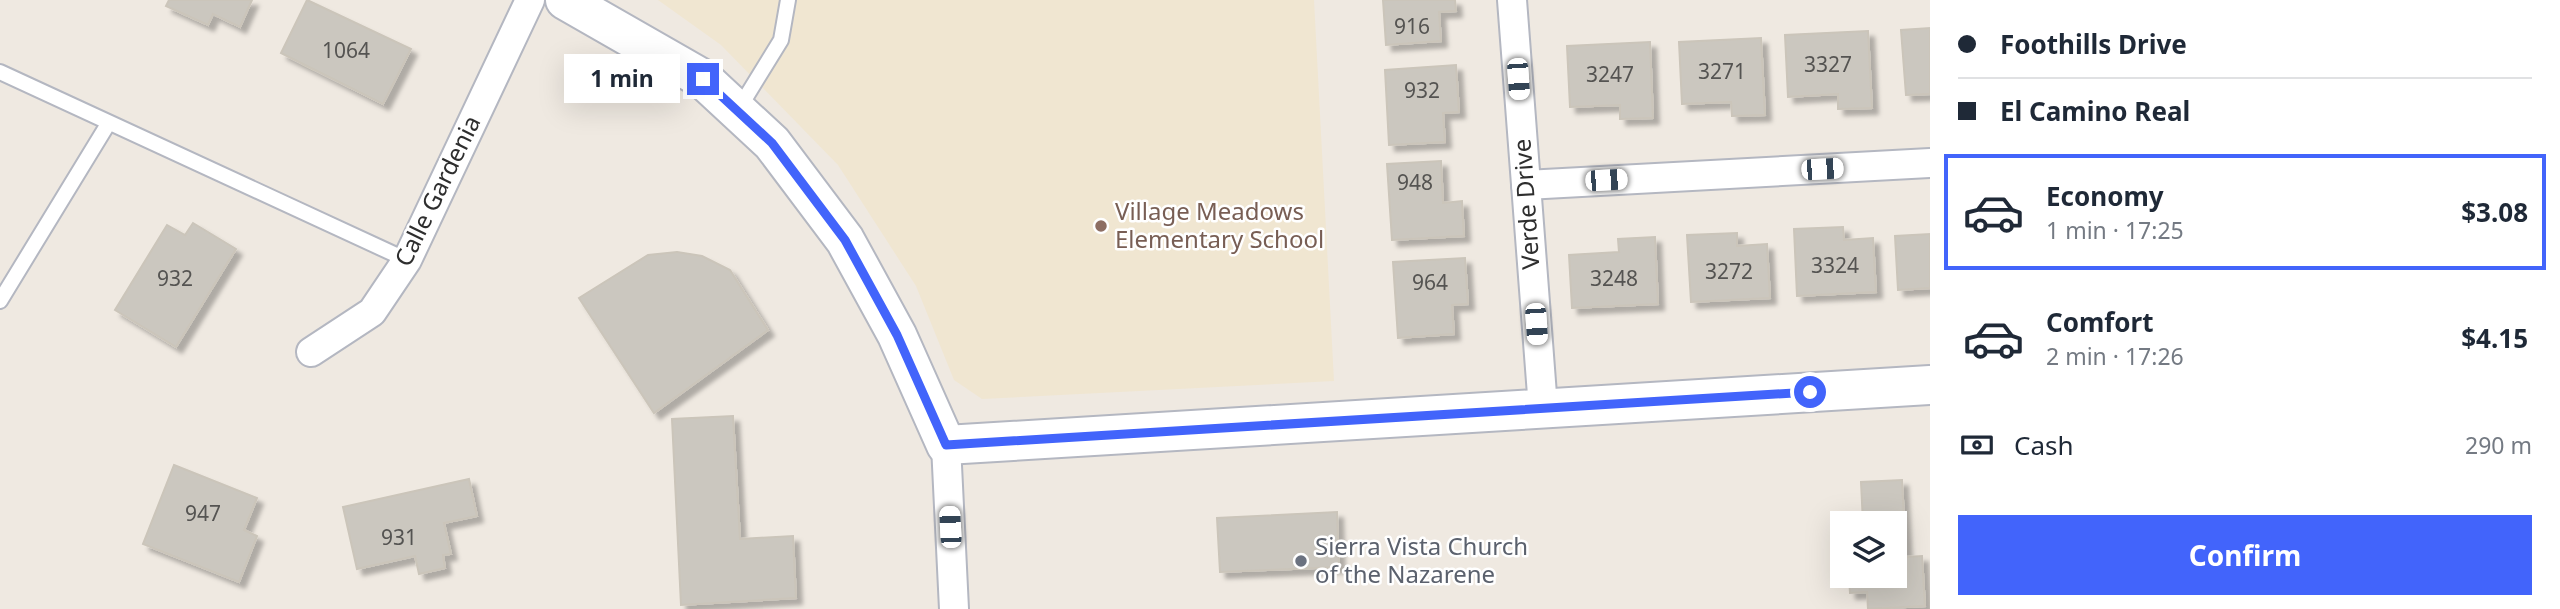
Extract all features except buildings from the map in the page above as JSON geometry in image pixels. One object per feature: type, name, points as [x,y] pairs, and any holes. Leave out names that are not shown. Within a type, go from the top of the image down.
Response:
[{"type":"street","name":"Calle Gardenia","points":[[311,352],[372,312],[407,260],[530,0]]},
{"type":"street","points":[[565,0],[703,79],[772,143],[845,240],[897,335],[946,445],[954,609]]},
{"type":"street","name":"Verde Drive","points":[[1512,0],[1543,408]]},
{"type":"street","points":[[1526,185],[1930,163]]},
{"type":"street","points":[[946,445],[1930,385]]},
{"type":"lane","points":[[737,111],[781,40],[788,0]]},
{"type":"lane","points":[[0,72],[407,260]]},
{"type":"lane","points":[[0,301],[108,124]]},
{"type":"shaded area","name":"Village Meadows Elementary School","points":[[658,0],[1314,0],[1334,381],[982,399],[954,380],[916,286],[838,165],[721,45]]},
{"type":"place","name":"Village Meadows Elementary School","points":[[1101,226]]},
{"type":"place","name":"Sierra Vista Church of the Nazarene","points":[[1301,561]]},
{"type":"route","points":[[703,79],[772,143],[845,240],[897,335],[946,445],[1810,392]]}]
